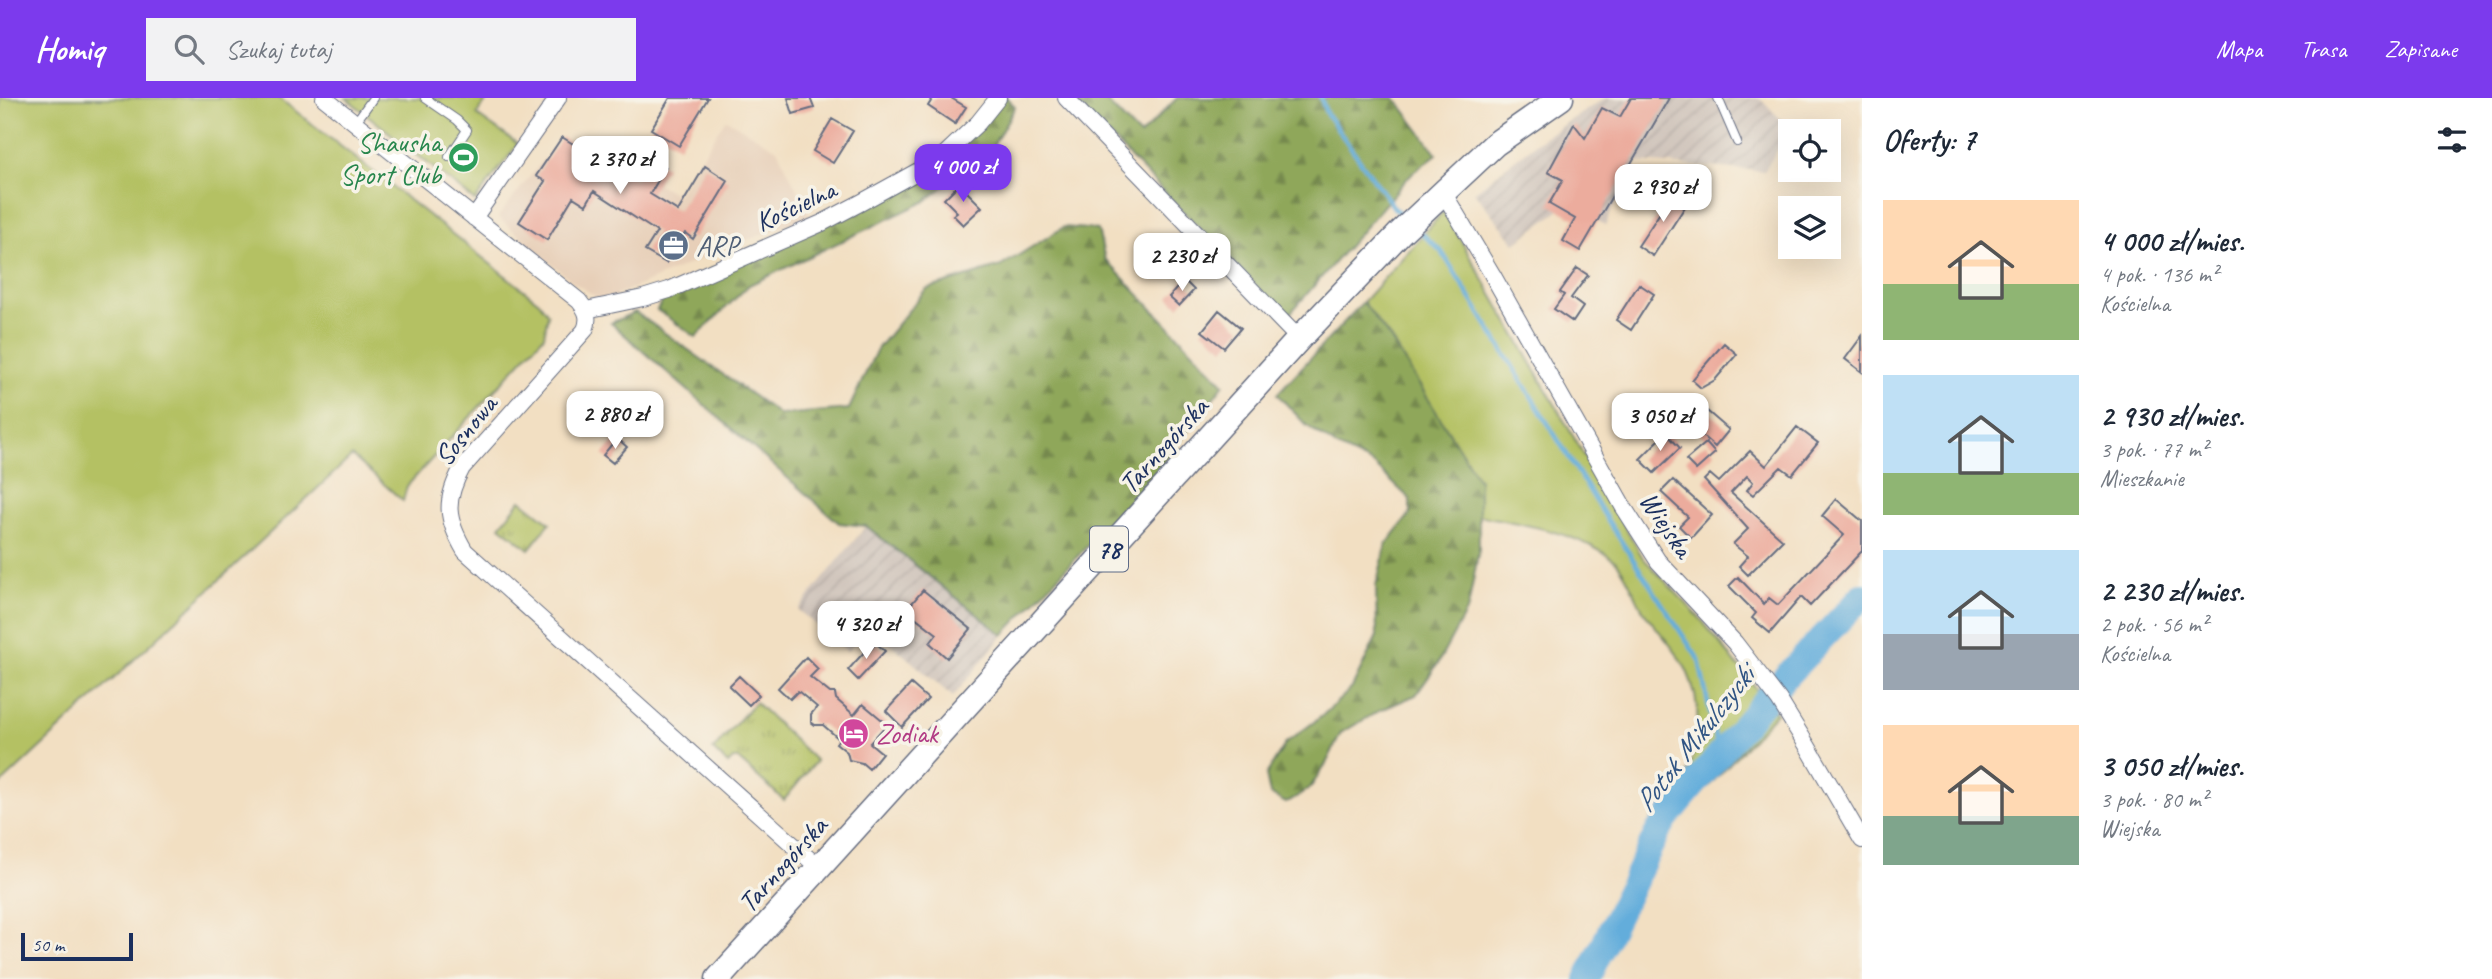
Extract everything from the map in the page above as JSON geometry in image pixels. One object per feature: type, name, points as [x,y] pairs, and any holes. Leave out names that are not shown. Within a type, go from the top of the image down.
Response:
[{"type":"main road","name":"Tarnogórska","points":[[718,979],[1298,339],[1401,232],[1495,144],[1561,98]]},
{"type":"street","points":[[324,98],[586,310]]},
{"type":"street","points":[[474,218],[558,98]]},
{"type":"street","name":"Kościelna","points":[[586,310],[669,290],[822,223],[940,159],[998,98]]},
{"type":"street","points":[[1066,98],[1298,339]]},
{"type":"street","name":"Wiejska","points":[[1435,199],[1651,550],[1677,583],[1735,643],[1779,700],[1862,840]]},
{"type":"street","name":"Sosnowa","points":[[586,310],[589,322],[585,330],[462,468],[452,487],[449,506],[452,529],[465,551],[819,868]]},
{"type":"lane","points":[[355,123],[373,98]]},
{"type":"lane","points":[[425,98],[467,130],[449,158]]},
{"type":"lane","points":[[1718,98],[1737,142]]},
{"type":"shaded area","points":[[1605,98],[1759,98],[1781,119],[1778,119],[1778,149],[1764,171],[1637,162],[1605,225],[1568,204],[1515,243],[1474,192],[1543,138]]},
{"type":"shaded area","points":[[726,119],[777,149],[810,216],[731,246],[612,297],[598,298],[573,282],[498,217],[544,159],[583,181],[603,151],[677,195]]},
{"type":"shaded area","points":[[866,526],[1003,635],[953,697],[871,627],[847,651],[798,610]]},
{"type":"green space","points":[[0,98],[279,98],[539,302],[548,314],[544,336],[407,486],[403,501],[352,456],[0,785]]},
{"type":"green space","name":"Shausha Sport Club","points":[[346,98],[488,98],[477,115],[518,144],[475,201]]},
{"type":"green space","points":[[998,98],[1008,98],[1015,107],[991,149],[924,202],[749,285],[696,337],[657,310],[669,290],[940,159]]},
{"type":"green space","points":[[1072,98],[1103,98],[1140,136],[1177,98],[1395,98],[1437,154],[1412,173],[1287,317]]},
{"type":"green space","points":[[1444,211],[1643,558],[1699,617],[1776,713],[1674,824],[1599,979],[1577,979],[1657,812],[1676,793],[1691,765],[1697,733],[1696,701],[1683,663],[1643,610],[1626,576],[1614,560],[1583,542],[1566,536],[1478,515],[1478,480],[1390,338],[1363,302]]},
{"type":"green space","points":[[1064,227],[1098,230],[1105,259],[1224,384],[1149,481],[1003,635],[866,526],[839,523],[611,323],[635,312],[780,415],[849,409],[877,349],[926,289],[1001,266]]},
{"type":"green space","points":[[1363,302],[1390,338],[1479,480],[1479,549],[1468,608],[1437,665],[1416,695],[1381,710],[1341,733],[1326,764],[1310,788],[1286,803],[1270,794],[1266,775],[1286,743],[1322,716],[1352,688],[1377,636],[1376,586],[1386,545],[1410,514],[1410,499],[1373,464],[1339,448],[1306,425],[1277,394]]},
{"type":"green space","points":[[521,500],[550,523],[529,549],[500,526]]},
{"type":"green space","points":[[755,702],[816,761],[784,800],[738,759],[733,759],[728,764],[713,750]]},
{"type":"building","points":[[670,98],[708,98],[679,146],[651,129]]},
{"type":"building","points":[[788,98],[810,98],[814,108],[793,114]]},
{"type":"building","points":[[933,98],[951,98],[966,107],[955,124],[928,106]]},
{"type":"building","points":[[1631,98],[1669,98],[1580,251],[1563,241],[1575,219],[1549,204],[1563,180],[1548,172],[1574,124],[1585,138],[1602,108],[1620,117]]},
{"type":"building","points":[[832,119],[853,131],[833,163],[813,151]]},
{"type":"building","points":[[562,137],[635,179],[649,156],[666,167],[650,194],[678,211],[705,166],[728,181],[693,239],[685,233],[666,263],[645,251],[657,232],[594,191],[586,205],[573,197],[547,240],[519,222],[545,181],[536,176]]},
{"type":"building","points":[[959,184],[982,207],[963,225],[953,215],[957,212],[944,199]]},
{"type":"building","points":[[1673,193],[1688,202],[1653,256],[1638,246]]},
{"type":"building","points":[[1577,268],[1588,275],[1571,298],[1583,307],[1573,322],[1554,309],[1564,295],[1560,292]]},
{"type":"building","points":[[1184,280],[1194,290],[1179,306],[1169,297]]},
{"type":"building","points":[[1639,284],[1654,294],[1631,330],[1616,320]]},
{"type":"building","points":[[1219,310],[1241,328],[1224,348],[1202,331]]},
{"type":"building","points":[[1862,336],[1862,372],[1845,359]]},
{"type":"building","points":[[1724,343],[1737,354],[1715,380],[1701,388],[1692,380]]},
{"type":"building","points":[[1630,401],[1634,408],[1639,405],[1648,415],[1625,427],[1615,409]]},
{"type":"building","points":[[1707,411],[1729,430],[1715,447],[1693,428]]},
{"type":"building","points":[[1797,427],[1818,443],[1792,475],[1781,467],[1753,495],[1747,490],[1753,482],[1747,476],[1731,493],[1783,540],[1748,575],[1739,566],[1748,556],[1733,544],[1748,529],[1704,480],[1710,474],[1719,482],[1750,451],[1766,466]]},
{"type":"building","points":[[1666,433],[1680,448],[1654,473],[1640,459]]},
{"type":"building","points":[[617,438],[627,447],[613,463],[603,455]]},
{"type":"building","points":[[1706,443],[1715,453],[1696,470],[1686,460]]},
{"type":"building","points":[[1673,480],[1712,515],[1691,538],[1679,526],[1688,517],[1661,492]]},
{"type":"building","points":[[1836,499],[1862,521],[1862,551],[1810,606],[1801,597],[1770,633],[1752,618],[1756,613],[1729,586],[1738,577],[1764,604],[1769,598],[1778,605],[1844,535],[1822,516]]},
{"type":"building","points":[[923,590],[971,629],[947,658],[930,643],[937,634],[906,610]]},
{"type":"building","points":[[876,643],[885,651],[858,680],[848,670]]},
{"type":"building","points":[[806,657],[818,669],[810,677],[830,693],[835,693],[836,699],[854,715],[863,704],[887,724],[870,743],[882,753],[869,769],[862,763],[849,760],[847,752],[836,743],[839,739],[823,725],[811,722],[811,714],[817,707],[798,691],[790,699],[778,688]]},
{"type":"building","points":[[739,676],[759,695],[749,705],[729,686]]},
{"type":"building","points":[[911,684],[928,699],[902,727],[886,711]]},
{"type":"waterway","points":[[1321,98],[1326,113],[1395,209],[1404,217]]},
{"type":"waterway","points":[[1416,228],[1442,252],[1610,524],[1699,660],[1719,755]]},
{"type":"waterway","name":"Potok Mikulczycki","points":[[1587,979],[1658,831],[1669,815],[1774,689],[1862,596]]},
{"type":"place","name":"Shausha Sport Club","points":[[464,158]]},
{"type":"place","name":"ARP","points":[[673,245]]},
{"type":"place","name":"Zodiak","points":[[853,733]]}]
